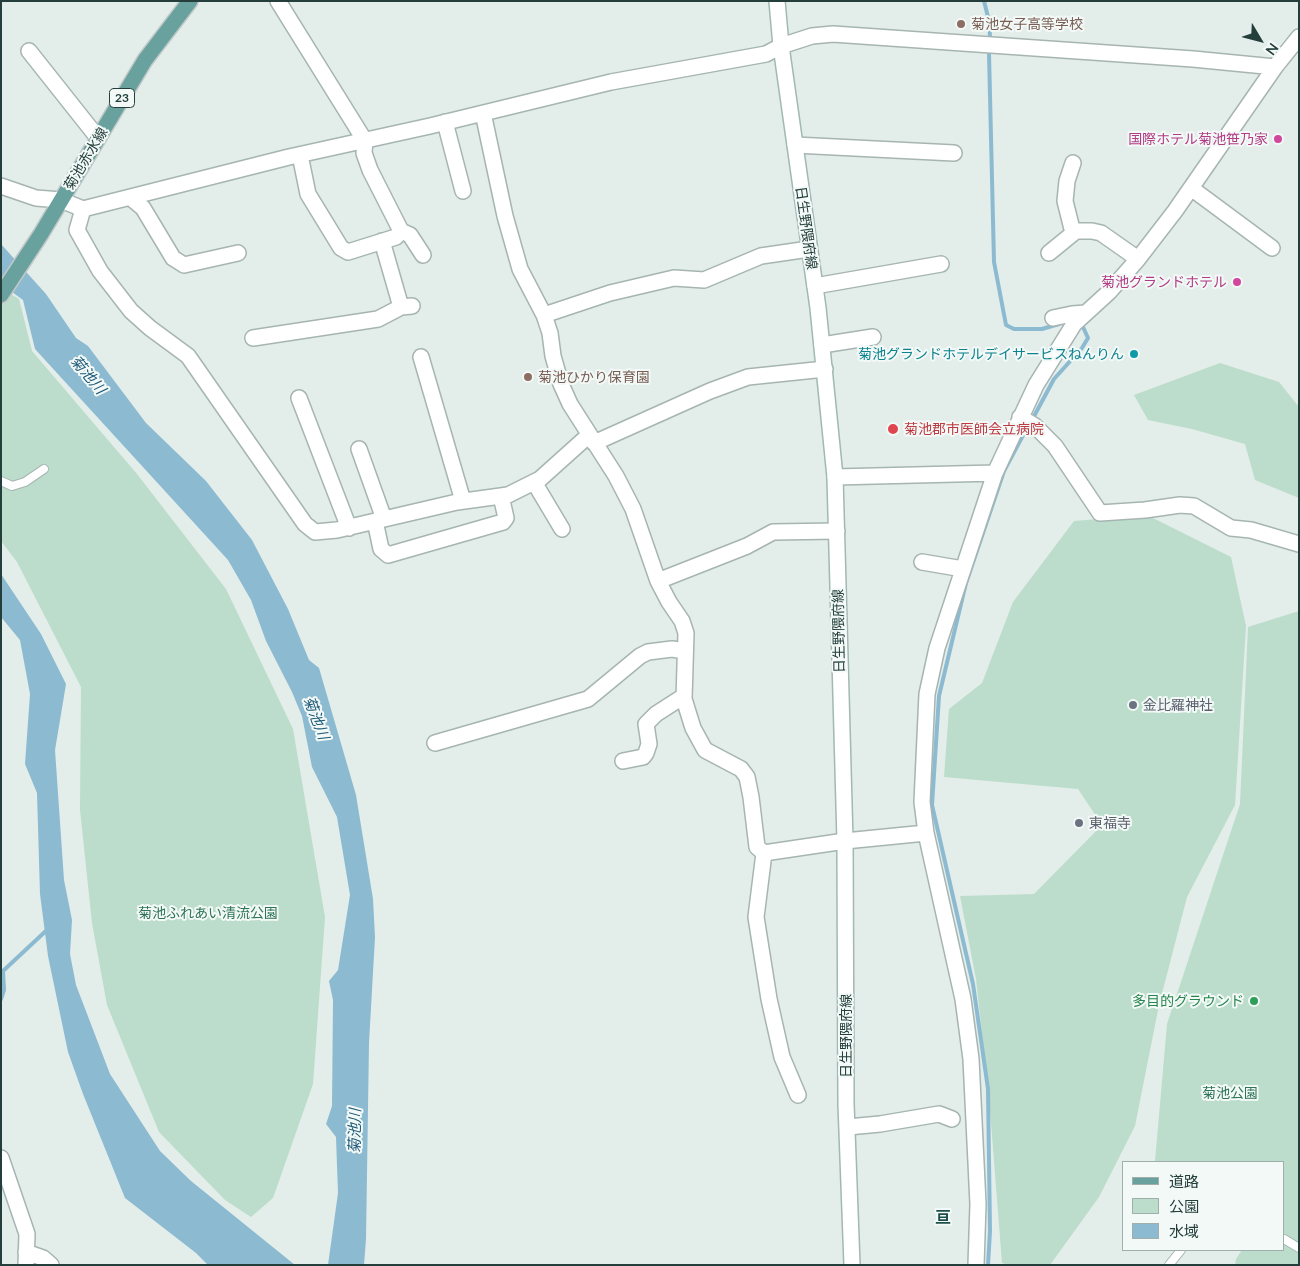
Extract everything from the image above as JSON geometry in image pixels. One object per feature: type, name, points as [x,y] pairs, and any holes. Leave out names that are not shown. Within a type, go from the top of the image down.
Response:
[{"type":"main road","name":"菊池赤水線","points":[[1,295],[41,234],[145,60],[190,1]]},
{"type":"street","points":[[278,1],[364,141],[364,153],[370,170],[401,231],[410,236],[423,255]]},
{"type":"street","name":"日生野隈府線","points":[[777,1],[815,286],[835,477],[844,841],[846,1095],[852,1265]]},
{"type":"street","points":[[1,186],[36,198],[61,200],[83,209],[131,198],[176,184],[611,82],[766,54],[782,46],[812,36],[833,34],[1193,59],[1275,67]]},
{"type":"street","points":[[976,1265],[978,1204],[971,1060],[963,999],[926,833],[922,802],[927,694],[937,648],[995,473],[1036,384],[1074,324],[1109,292],[1138,259],[1191,188],[1275,67],[1298,40]]},
{"type":"street","points":[[29,52],[98,138]]},
{"type":"street","points":[[483,113],[520,269],[544,316],[550,333],[553,356],[561,384],[570,404],[616,476],[633,509],[658,581],[682,621],[686,633],[684,696],[693,728],[705,750],[741,769],[747,777],[757,847],[764,853],[844,841],[926,833]]},
{"type":"street","points":[[445,122],[463,191]]},
{"type":"street","points":[[795,145],[954,154]]},
{"type":"street","points":[[300,155],[308,194],[341,248],[348,252],[396,237],[401,231]]},
{"type":"street","points":[[1073,163],[1067,181],[1065,200],[1073,233]]},
{"type":"street","points":[[1191,188],[1272,248]]},
{"type":"street","points":[[131,198],[143,208],[172,258],[184,264],[238,253]]},
{"type":"street","points":[[83,209],[78,230],[100,271],[131,310],[150,328],[188,356],[305,524],[315,532],[349,528],[463,501],[508,495],[540,479],[591,439],[710,391],[748,378],[825,369]]},
{"type":"street","points":[[1049,253],[1076,231],[1084,231],[1101,233],[1138,259]]},
{"type":"street","points":[[253,338],[378,320],[407,306],[382,242]]},
{"type":"street","points":[[544,316],[610,293],[674,278],[704,280],[761,256],[809,249]]},
{"type":"street","points":[[815,286],[941,264]]},
{"type":"street","points":[[1053,318],[1086,313]]},
{"type":"street","points":[[822,345],[874,337]]},
{"type":"street","points":[[421,357],[463,501]]},
{"type":"street","points":[[299,398],[349,528]]},
{"type":"street","points":[[1020,417],[1036,426],[1055,446],[1100,513],[1180,505],[1194,506],[1231,528],[1251,530],[1299,544]]},
{"type":"street","points":[[359,449],[379,520],[380,549],[388,555],[503,522],[506,518],[501,496]]},
{"type":"street","points":[[835,477],[995,473]]},
{"type":"street","points":[[534,482],[562,529]]},
{"type":"street","points":[[658,581],[747,546],[774,532],[837,531]]},
{"type":"street","points":[[922,562],[963,569]]},
{"type":"street","points":[[435,743],[588,698],[640,656],[648,652],[672,649],[685,651]]},
{"type":"street","points":[[623,761],[643,757],[648,744],[646,724],[656,714],[684,696]]},
{"type":"street","points":[[764,853],[756,917],[769,999],[782,1057],[798,1095]]},
{"type":"street","points":[[848,1127],[880,1124],[938,1114],[952,1119]]},
{"type":"street","points":[[1,1158],[27,1234],[26,1258],[43,1258],[51,1265]]},
{"type":"lane","points":[[1,481],[12,486],[25,482],[44,470]]},
{"type":"lane","points":[[1285,1240],[1299,1248]]},
{"type":"lane","points":[[1169,1265],[1180,1251]]},
{"type":"green space","name":"菊池ふれあい清流公園","points":[[1,288],[19,299],[32,351],[137,474],[226,589],[293,729],[325,917],[313,1084],[273,1198],[251,1217],[225,1200],[159,1132],[107,1005],[92,923],[80,810],[81,687],[17,562],[1,541]]},
{"type":"green space","points":[[1220,363],[1279,382],[1299,407],[1299,498],[1255,480],[1245,444],[1192,429],[1148,420],[1134,395]]},
{"type":"green space","points":[[1147,515],[1231,557],[1246,626],[1235,805],[1187,897],[1159,1005],[1135,1126],[1099,1197],[1050,1265],[1009,1265],[1002,1263],[990,1110],[976,979],[960,896],[1034,894],[1102,825],[1078,789],[944,777],[949,709],[982,683],[1013,602],[1074,521]]},
{"type":"green space","name":"菊池公園","points":[[1299,611],[1299,1265],[1235,1265],[1236,1259],[1241,1251],[1285,1251],[1285,1161],[1155,1161],[1167,1024],[1240,804],[1248,627]]},
{"type":"water","name":"菊池川","points":[[1,244],[46,294],[76,338],[88,346],[146,423],[206,481],[252,540],[288,609],[309,660],[319,668],[356,795],[373,899],[375,937],[369,1043],[364,1265],[328,1265],[338,1193],[336,1137],[326,1124],[332,1106],[333,1000],[329,981],[338,970],[350,895],[337,817],[312,767],[302,716],[266,641],[251,600],[228,560],[35,349],[23,300],[1,284]]},
{"type":"water","points":[[1,574],[41,634],[66,684],[55,750],[64,880],[72,920],[70,954],[76,985],[110,1074],[160,1151],[191,1181],[295,1265],[208,1265],[196,1253],[125,1198],[68,1052],[48,956],[40,894],[37,793],[25,764],[30,694],[20,640],[1,617]]},
{"type":"waterway","points":[[984,1],[989,21],[990,37]]},
{"type":"waterway","points":[[989,54],[994,262],[1006,325],[1014,329],[1042,329],[1059,324]]},
{"type":"waterway","points":[[1032,420],[1054,379],[1082,348],[1088,338],[1083,327]]},
{"type":"waterway","points":[[988,1265],[990,1231],[988,1089],[973,984],[932,805],[939,696],[966,583],[1004,471],[1028,426]]},
{"type":"waterway","points":[[1,999],[4,990],[3,971],[48,929]]},
{"type":"place","name":"菊池女子高等学校","points":[[961,24]]},
{"type":"place","name":"国際ホテル菊池笹乃家","points":[[1278,139]]},
{"type":"place","name":"菊池グランドホテル","points":[[1237,282]]},
{"type":"place","name":"菊池グランドホテルデイサービスねんりん","points":[[1134,354]]},
{"type":"place","name":"菊池ひかり保育園","points":[[528,377]]},
{"type":"place","name":"菊池郡市医師会立病院","points":[[893,429]]},
{"type":"place","name":"金比羅神社","points":[[1133,705]]},
{"type":"place","name":"東福寺","points":[[1079,823]]},
{"type":"place","name":"多目的グラウンド","points":[[1254,1001]]},
{"type":"district","name":"亘","points":[[943,1218]]}]
